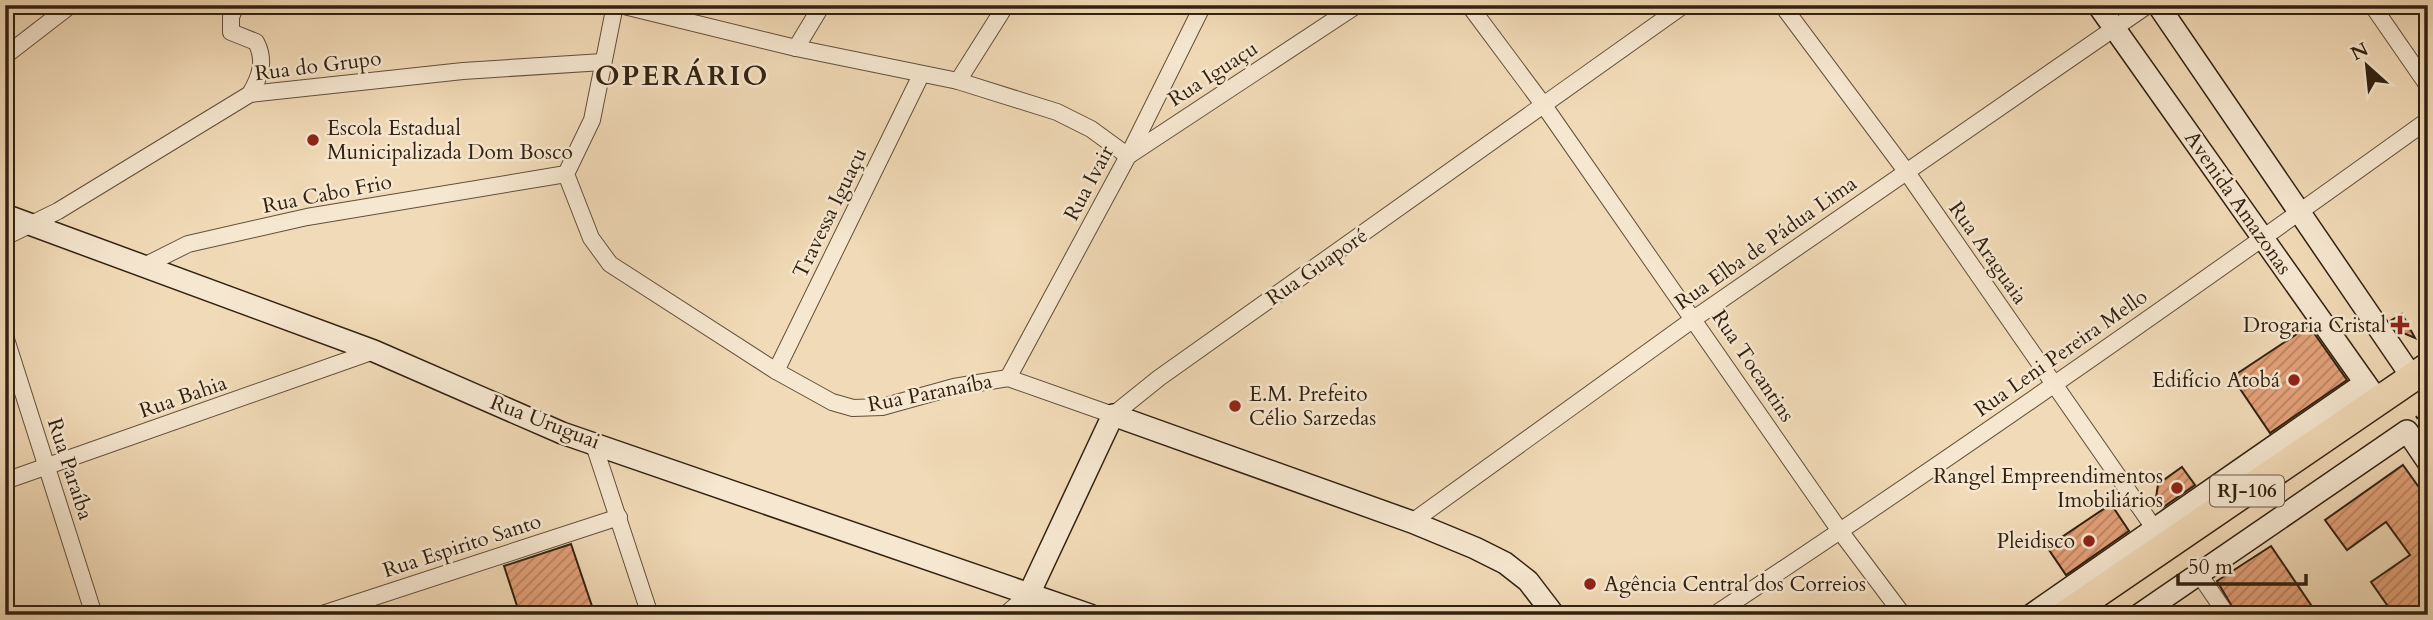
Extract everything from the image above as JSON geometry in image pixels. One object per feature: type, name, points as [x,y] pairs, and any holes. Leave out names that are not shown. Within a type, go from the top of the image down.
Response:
[{"type":"highway","name":"RJ-106","points":[[2065,615],[2371,392],[2423,377]]},
{"type":"highway","name":"RJ-106","points":[[2096,615],[2423,377]]},
{"type":"street","points":[[5,55],[71,5]]},
{"type":"street","points":[[236,5],[231,18],[231,32],[256,42],[260,55],[261,76],[250,94]]},
{"type":"street","points":[[566,174],[592,120],[618,5],[796,48],[958,81],[1057,112],[1091,129],[1128,156]]},
{"type":"street","points":[[796,48],[822,5]]},
{"type":"street","points":[[958,81],[1006,5]]},
{"type":"street","name":"Rua Ivair","points":[[1008,378],[1128,156],[1203,5]]},
{"type":"street","name":"Rua Iguaçu","points":[[1128,156],[1357,5]]},
{"type":"street","name":"Rua Tocantins","points":[[1469,5],[1545,107],[1695,318],[1840,531],[1903,615]]},
{"type":"street","name":"Rua Guaporé","points":[[1029,594],[1112,415],[1159,378],[1545,107],[1684,5]]},
{"type":"street","name":"Rua Araguaia","points":[[1782,5],[1906,171],[2154,528]]},
{"type":"street","name":"Avenida Amazonas","points":[[2098,5],[2371,392]]},
{"type":"street","name":"Rua Elba de Pádua Lima","points":[[1412,523],[1695,318],[2148,5]]},
{"type":"street","points":[[2158,5],[2301,211],[2423,377]]},
{"type":"street","points":[[2372,5],[2428,86]]},
{"type":"street","name":"Rua do Grupo","points":[[5,237],[58,211],[250,94],[463,71],[603,62]]},
{"type":"street","name":"Travessa Iguaçu","points":[[776,371],[921,75]]},
{"type":"street","name":"Rua Leni Pereira Mello","points":[[1713,615],[1840,531],[2264,239],[2428,120]]},
{"type":"street","name":"Rua Cabo Frio","points":[[142,267],[188,244],[307,217],[566,174]]},
{"type":"street","name":"Rua Paranaíba","points":[[566,174],[591,238],[610,264],[776,371],[832,402],[853,408],[882,407],[954,387],[1008,378],[1412,523],[1506,564],[1528,581],[1554,615]]},
{"type":"street","name":"Rua Uruguai","points":[[5,215],[374,351],[562,433],[1090,615]]},
{"type":"street","name":"Rua Paraíba","points":[[5,336],[94,615]]},
{"type":"street","name":"Rua Bahia","points":[[5,481],[374,351]]},
{"type":"street","points":[[2031,615],[2154,528],[2371,392]]},
{"type":"street","points":[[2139,615],[2407,431],[2428,462]]},
{"type":"street","points":[[593,442],[650,615]]},
{"type":"street","name":"Rua Espirito Santo","points":[[319,615],[619,517]]},
{"type":"street","points":[[2199,574],[2227,615]]},
{"type":"street","points":[[1005,615],[1029,594]]},
{"type":"building","name":"Drogaria Cristal","points":[[2402,314],[2415,338],[2396,330],[2390,321]]},
{"type":"building","name":"Edifício Atobá","points":[[2309,326],[2347,380],[2270,433],[2232,377]]},
{"type":"building","points":[[2403,465],[2428,500],[2428,603],[2411,615],[2394,615],[2371,582],[2410,555],[2386,522],[2347,550],[2325,520]]},
{"type":"building","name":"Rangel Empreendimentos Imobiliários","points":[[2182,467],[2195,485],[2162,508],[2156,498],[2158,484]]},
{"type":"building","name":"Pleidisco","points":[[2111,504],[2129,531],[2066,575],[2047,547]]},
{"type":"building","points":[[571,544],[595,615],[520,615],[504,566]]},
{"type":"building","points":[[2271,546],[2311,605],[2297,615],[2237,615],[2217,581]]},
{"type":"place","name":"Escola Estadual Municipalizada Dom Bosco","points":[[313,140]]},
{"type":"place","name":"Drogaria Cristal","points":[[2400,325]]},
{"type":"place","name":"Edifício Atobá","points":[[2294,380]]},
{"type":"place","name":"E.M. Prefeito Célio Sarzedas","points":[[1235,406]]},
{"type":"place","name":"Rangel Empreendimentos Imobiliários","points":[[2177,488]]},
{"type":"place","name":"Pleidisco","points":[[2089,541]]},
{"type":"place","name":"Agência Central dos Correios","points":[[1590,584]]},
{"type":"district","name":"OPERÁRIO","points":[[682,76]]}]
